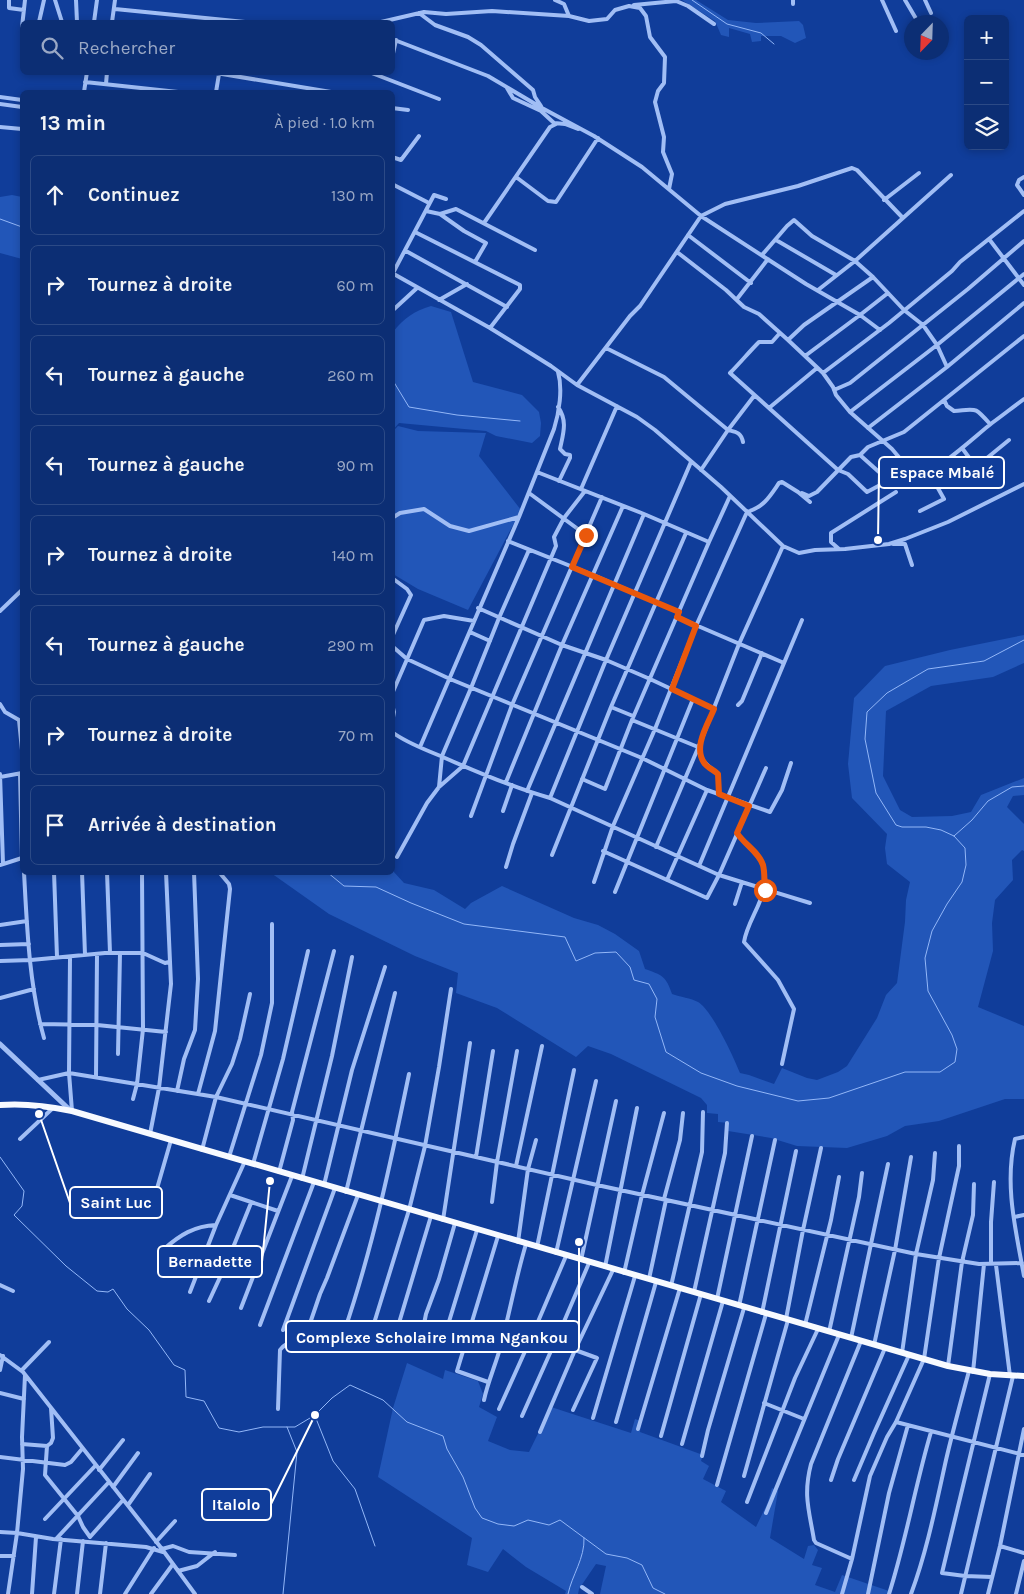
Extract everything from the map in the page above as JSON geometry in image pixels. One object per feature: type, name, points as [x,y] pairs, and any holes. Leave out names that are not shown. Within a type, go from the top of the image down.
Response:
[{"type":"highway","points":[[0,1105],[25,1104],[72,1111],[948,1366],[990,1374],[1024,1376]]},
{"type":"street","points":[[9,0],[9,8],[24,10]]},
{"type":"street","points":[[23,20],[25,0]]},
{"type":"street","points":[[39,20],[44,0]]},
{"type":"street","points":[[55,0],[61,20]]},
{"type":"street","points":[[76,0],[76,20]]},
{"type":"street","points":[[94,20],[97,0]]},
{"type":"street","points":[[112,20],[115,0]]},
{"type":"street","points":[[555,0],[564,4],[569,16]]},
{"type":"street","points":[[882,0],[896,32]]},
{"type":"street","points":[[905,0],[914,15]]},
{"type":"street","points":[[925,0],[931,13]]},
{"type":"street","points":[[389,20],[419,13],[467,14],[492,11],[569,16],[589,21],[607,19],[615,10],[629,6],[676,1],[688,6],[714,24]]},
{"type":"street","points":[[629,6],[642,10],[646,16],[650,37],[665,57],[664,83],[658,91],[654,102],[664,137],[664,152],[672,174],[669,190]]},
{"type":"street","points":[[114,9],[225,20]]},
{"type":"street","points":[[419,13],[435,25],[468,37],[481,45],[533,90],[542,108]]},
{"type":"street","points":[[395,39],[481,72],[622,152],[701,216],[860,315],[880,330]]},
{"type":"street","points":[[84,90],[87,75]]},
{"type":"street","points":[[106,84],[107,75]]},
{"type":"street","points":[[216,90],[219,75]]},
{"type":"street","points":[[225,75],[319,90]]},
{"type":"street","points":[[385,75],[439,99]]},
{"type":"street","points":[[86,82],[160,90]]},
{"type":"street","points":[[507,88],[514,98],[541,111],[556,124]]},
{"type":"street","points":[[0,97],[20,100]]},
{"type":"street","points":[[0,104],[20,107]]},
{"type":"street","points":[[395,108],[408,110]]},
{"type":"street","points":[[484,223],[550,127],[556,124],[565,124],[596,137]]},
{"type":"street","points":[[0,127],[20,129]]},
{"type":"street","points":[[395,158],[401,160],[419,136]]},
{"type":"street","points":[[516,177],[548,201],[556,202],[596,137]]},
{"type":"street","points":[[577,385],[630,316],[640,306],[701,216],[725,204],[798,186],[852,168],[857,170],[902,218]]},
{"type":"street","points":[[884,200],[919,173]]},
{"type":"street","points":[[818,290],[856,261],[951,175]]},
{"type":"street","points":[[1024,177],[1019,180],[1017,185],[1024,194]]},
{"type":"street","points":[[395,186],[429,203]]},
{"type":"street","points":[[395,270],[434,195],[446,199]]},
{"type":"street","points":[[440,214],[456,209],[535,250]]},
{"type":"street","points":[[426,210],[440,214],[464,231],[486,242],[475,262]]},
{"type":"street","points":[[823,373],[880,330],[1024,211]]},
{"type":"street","points":[[762,255],[794,220],[812,236],[856,261],[904,310],[923,325],[937,345],[947,367]]},
{"type":"street","points":[[415,232],[520,285],[520,289],[508,307],[490,328]]},
{"type":"street","points":[[688,235],[751,283]]},
{"type":"street","points":[[989,239],[1024,284]]},
{"type":"street","points":[[776,240],[836,275]]},
{"type":"street","points":[[834,390],[850,383],[1024,241]]},
{"type":"street","points":[[406,251],[508,307]]},
{"type":"street","points":[[677,252],[737,299],[746,309],[759,314],[788,340],[823,373],[850,412],[908,468]]},
{"type":"street","points":[[737,299],[768,259]]},
{"type":"street","points":[[395,274],[490,328],[577,385],[643,420],[730,496],[783,546],[799,554],[814,550],[905,544],[912,565]]},
{"type":"street","points":[[850,412],[937,345],[1024,274]]},
{"type":"street","points":[[788,340],[804,325],[873,277]]},
{"type":"street","points":[[439,300],[467,284]]},
{"type":"street","points":[[395,308],[417,288]]},
{"type":"street","points":[[805,356],[888,292]]},
{"type":"street","points":[[868,428],[947,367],[1024,302]]},
{"type":"street","points":[[780,333],[772,342],[760,342],[753,350],[746,354],[730,373],[838,470],[848,474],[868,492],[908,468],[916,467],[923,472],[929,472],[1024,399]]},
{"type":"street","points":[[798,492],[809,496],[814,494],[851,457],[860,455],[866,448],[904,432],[1024,336]]},
{"type":"street","points":[[606,348],[664,377],[728,430],[741,435],[743,442]]},
{"type":"street","points":[[769,408],[817,368]]},
{"type":"street","points":[[420,747],[470,632],[478,608],[519,517],[557,419],[561,386],[558,372]]},
{"type":"street","points":[[701,470],[754,396]]},
{"type":"street","points":[[944,400],[947,406],[954,411],[977,410],[990,424]]},
{"type":"street","points":[[397,857],[427,803],[439,787],[463,766],[556,544],[554,537],[583,490],[617,406]]},
{"type":"street","points":[[558,407],[562,412],[565,429],[560,449],[565,454],[570,455],[560,481]]},
{"type":"street","points":[[962,448],[976,467],[1008,440]]},
{"type":"street","points":[[860,455],[888,481]]},
{"type":"street","points":[[550,798],[576,730],[691,462]]},
{"type":"street","points":[[537,472],[709,542]]},
{"type":"street","points":[[920,512],[944,499],[929,472]]},
{"type":"street","points":[[594,882],[613,826],[672,689],[696,626],[747,512],[757,509],[770,498],[779,482],[784,482],[810,502]]},
{"type":"street","points":[[889,544],[933,528],[1024,484]]},
{"type":"street","points":[[839,549],[831,542],[831,533],[896,492]]},
{"type":"street","points":[[529,493],[586,535]]},
{"type":"street","points":[[582,779],[605,789],[620,748],[730,496]]},
{"type":"street","points":[[471,816],[512,705],[602,497]]},
{"type":"street","points":[[506,782],[562,646],[623,506]]},
{"type":"street","points":[[395,516],[400,513],[424,509],[450,526],[472,531],[519,517]]},
{"type":"street","points":[[527,791],[644,514]]},
{"type":"street","points":[[552,855],[611,707],[686,533]]},
{"type":"street","points":[[508,541],[679,612]]},
{"type":"street","points":[[656,846],[701,741],[739,644],[783,546]]},
{"type":"street","points":[[439,787],[442,756],[529,550]]},
{"type":"street","points":[[395,580],[407,589],[411,595],[395,630]]},
{"type":"street","points":[[0,611],[20,592]]},
{"type":"street","points":[[478,608],[562,646],[606,660],[714,709]]},
{"type":"street","points":[[395,687],[425,619],[444,616],[474,621]]},
{"type":"street","points":[[677,617],[784,663]]},
{"type":"street","points":[[699,866],[802,620]]},
{"type":"street","points":[[470,632],[490,641]]},
{"type":"street","points":[[395,649],[407,659],[471,688],[620,748],[707,790],[727,796],[749,806],[756,806],[770,812],[782,790],[790,763]]},
{"type":"street","points":[[738,704],[742,701],[762,653]]},
{"type":"street","points":[[615,892],[693,699]]},
{"type":"street","points":[[0,704],[5,712],[20,720]]},
{"type":"street","points":[[611,707],[677,739],[698,747]]},
{"type":"street","points":[[395,734],[463,766],[532,793],[550,798],[570,809],[613,826],[719,875],[810,903]]},
{"type":"street","points":[[701,741],[701,758],[706,765],[718,774],[719,794]]},
{"type":"street","points":[[603,852],[706,898],[719,875],[766,768]]},
{"type":"street","points":[[20,774],[0,775],[2,864],[20,859]]},
{"type":"street","points":[[503,811],[512,785]]},
{"type":"street","points":[[667,880],[707,790]]},
{"type":"street","points":[[506,867],[532,793]]},
{"type":"street","points":[[737,833],[761,862],[765,890],[744,942],[778,980],[794,1009],[782,1064]]},
{"type":"street","points":[[24,875],[34,989],[44,1038]]},
{"type":"street","points":[[54,875],[56,957]]},
{"type":"street","points":[[82,875],[85,955]]},
{"type":"street","points":[[107,875],[110,953]]},
{"type":"street","points":[[132,1099],[138,1084],[143,1030],[142,875]]},
{"type":"street","points":[[150,1134],[159,1088],[171,984],[166,875]]},
{"type":"street","points":[[177,1091],[184,1059],[195,1030],[198,979],[194,875]]},
{"type":"street","points":[[198,1094],[215,1031],[230,889],[229,884],[222,875]]},
{"type":"street","points":[[735,904],[742,882]]},
{"type":"street","points":[[0,925],[27,921]]},
{"type":"street","points":[[229,1157],[261,1055],[272,1003],[272,924]]},
{"type":"street","points":[[0,945],[30,944]]},
{"type":"street","points":[[253,1164],[283,1059],[308,951]]},
{"type":"street","points":[[279,1172],[334,951]]},
{"type":"street","points":[[0,961],[56,957],[70,958],[110,953],[143,953],[169,962]]},
{"type":"street","points":[[118,1054],[120,953]]},
{"type":"street","points":[[96,1077],[97,955]]},
{"type":"street","points":[[302,1179],[352,957]]},
{"type":"street","points":[[70,958],[69,1073],[72,1111]]},
{"type":"street","points":[[324,1185],[352,1070],[374,996],[385,967]]},
{"type":"street","points":[[0,998],[23,990],[34,989]]},
{"type":"street","points":[[367,1346],[409,1210],[425,1146],[440,1067],[451,990]]},
{"type":"street","points":[[346,1192],[394,993]]},
{"type":"street","points":[[202,1150],[216,1097],[232,1064],[240,1040],[250,994]]},
{"type":"street","points":[[40,1024],[96,1025],[166,1032]]},
{"type":"street","points":[[443,1220],[470,1043]]},
{"type":"street","points":[[0,1044],[72,1111]]},
{"type":"street","points":[[516,1166],[542,1046]]},
{"type":"street","points":[[476,1157],[492,1051]]},
{"type":"street","points":[[492,1202],[497,1162],[517,1051]]},
{"type":"street","points":[[537,1247],[574,1070]]},
{"type":"street","points":[[38,1080],[69,1073],[216,1097],[574,1180],[895,1250],[962,1262],[1022,1264]]},
{"type":"street","points":[[344,1332],[356,1299],[382,1202],[409,1074]]},
{"type":"street","points":[[556,1253],[596,1081]]},
{"type":"street","points":[[581,1260],[616,1101]]},
{"type":"street","points":[[20,1139],[54,1107]]},
{"type":"street","points":[[605,1267],[637,1108]]},
{"type":"street","points":[[671,1286],[702,1152],[703,1112]]},
{"type":"street","points":[[624,1273],[664,1113]]},
{"type":"street","points":[[649,1279],[665,1200],[680,1140],[683,1113]]},
{"type":"street","points":[[661,1436],[698,1293],[712,1210],[725,1153],[727,1123]]},
{"type":"street","points":[[682,1444],[720,1300],[734,1215],[752,1136]]},
{"type":"street","points":[[1024,1137],[1015,1139],[1011,1160],[1010,1184],[1024,1276]]},
{"type":"street","points":[[145,1216],[156,1192],[171,1140]]},
{"type":"street","points":[[518,1242],[528,1169],[536,1140]]},
{"type":"street","points":[[702,1456],[742,1307],[775,1140]]},
{"type":"street","points":[[842,1594],[870,1476],[924,1359],[939,1258],[956,1182],[960,1146]]},
{"type":"street","points":[[744,1476],[787,1320],[802,1230],[821,1148]]},
{"type":"street","points":[[717,1485],[764,1313],[796,1151]]},
{"type":"street","points":[[854,1480],[906,1354],[916,1254],[933,1180],[935,1152]]},
{"type":"street","points":[[874,1345],[895,1250],[911,1157]]},
{"type":"street","points":[[190,1292],[216,1225],[245,1161]]},
{"type":"street","points":[[851,1338],[888,1164]]},
{"type":"street","points":[[829,1332],[859,1197],[862,1173]]},
{"type":"street","points":[[241,1308],[292,1176]]},
{"type":"street","points":[[805,1325],[839,1177]]},
{"type":"street","points":[[260,1325],[314,1182]]},
{"type":"street","points":[[961,1594],[996,1449],[1011,1376],[994,1264],[991,1222],[994,1182]]},
{"type":"street","points":[[948,1366],[962,1262],[974,1215],[974,1184]]},
{"type":"street","points":[[283,1330],[335,1188]]},
{"type":"street","points":[[230,1195],[278,1211]]},
{"type":"street","points":[[278,1409],[280,1350],[284,1345],[304,1338],[308,1331],[320,1294],[358,1195]]},
{"type":"street","points":[[208,1301],[228,1260],[251,1203]]},
{"type":"street","points":[[1014,1216],[1024,1215]]},
{"type":"street","points":[[393,1343],[431,1216]]},
{"type":"street","points":[[423,1329],[426,1314],[439,1279],[455,1224]]},
{"type":"street","points":[[164,1249],[181,1234],[206,1225],[216,1225]]},
{"type":"street","points":[[444,1338],[477,1230]]},
{"type":"street","points":[[488,1382],[457,1371],[498,1236]]},
{"type":"street","points":[[484,1400],[488,1382],[500,1350],[516,1287],[518,1270],[526,1244]]},
{"type":"street","points":[[498,1408],[531,1338],[566,1256]]},
{"type":"street","points":[[522,1416],[589,1263]]},
{"type":"street","points":[[911,1594],[929,1538],[951,1437],[971,1371],[984,1264]]},
{"type":"street","points":[[540,1432],[575,1350],[613,1270]]},
{"type":"street","points":[[593,1418],[635,1276]]},
{"type":"street","points":[[616,1422],[656,1282]]},
{"type":"street","points":[[0,1285],[13,1291]]},
{"type":"street","points":[[638,1429],[680,1288]]},
{"type":"street","points":[[748,1502],[782,1410],[818,1329]]},
{"type":"street","points":[[766,1513],[839,1335]]},
{"type":"street","points":[[852,1558],[816,1543],[814,1540],[806,1501],[806,1484],[811,1464],[861,1341]]},
{"type":"street","points":[[22,1370],[49,1342]]},
{"type":"street","points":[[831,1480],[884,1348]]},
{"type":"street","points":[[573,1410],[597,1358],[575,1350]]},
{"type":"street","points":[[0,1370],[1,1356],[22,1370],[195,1594]]},
{"type":"street","points":[[990,1374],[942,1573],[992,1577]]},
{"type":"street","points":[[8,1594],[17,1532],[23,1460],[22,1444],[26,1375]]},
{"type":"street","points":[[0,1393],[24,1399]]},
{"type":"street","points":[[764,1403],[804,1419]]},
{"type":"street","points":[[22,1444],[47,1446],[53,1442],[50,1407]]},
{"type":"street","points":[[896,1422],[996,1449],[1022,1454]]},
{"type":"street","points":[[868,1594],[889,1493],[908,1425]]},
{"type":"street","points":[[988,1594],[1022,1454],[1024,1429]]},
{"type":"street","points":[[890,1594],[902,1550],[918,1476],[931,1432]]},
{"type":"street","points":[[99,1470],[122,1440]]},
{"type":"street","points":[[47,1446],[45,1475],[78,1516],[90,1537]]},
{"type":"street","points":[[0,1457],[62,1465],[68,1464],[82,1449]]},
{"type":"street","points":[[114,1487],[138,1453]]},
{"type":"street","points":[[45,1519],[96,1465]]},
{"type":"street","points":[[128,1505],[150,1474]]},
{"type":"street","points":[[56,1539],[109,1482]]},
{"type":"street","points":[[77,1594],[85,1541],[123,1500]]},
{"type":"street","points":[[156,1542],[176,1521]]},
{"type":"street","points":[[0,1532],[17,1532],[36,1537],[154,1548],[163,1551],[172,1546],[189,1552],[215,1552],[235,1555]]},
{"type":"street","points":[[32,1594],[36,1537]]},
{"type":"street","points":[[54,1594],[61,1539]]},
{"type":"street","points":[[100,1594],[106,1543]]},
{"type":"street","points":[[1000,1546],[1024,1553]]},
{"type":"street","points":[[125,1594],[154,1548]]},
{"type":"street","points":[[178,1571],[197,1566],[215,1552]]},
{"type":"street","points":[[0,1556],[14,1556]]},
{"type":"street","points":[[1016,1594],[1024,1561]]},
{"type":"street","points":[[151,1594],[173,1564]]},
{"type":"street","points":[[582,1587],[592,1594]]},
{"type":"shaded area","points":[[682,0],[696,0],[728,20],[756,23],[799,21],[803,25],[806,38],[795,43],[781,36],[761,36],[761,41],[752,42],[750,34],[729,28],[729,37],[721,35],[715,21]]},
{"type":"shaded area","points":[[12,195],[20,197],[20,258],[0,253],[0,197]]},
{"type":"shaded area","points":[[431,306],[451,312],[473,382],[522,395],[539,412],[541,423],[540,436],[532,443],[496,436],[486,431],[399,423],[395,428],[395,330],[419,310]]},
{"type":"shaded area","points":[[398,426],[418,431],[486,433],[479,456],[521,510],[468,610],[418,589],[395,575],[395,429]]},
{"type":"shaded area","points":[[1024,635],[1024,663],[993,677],[931,686],[886,711],[883,776],[900,810],[912,817],[952,816],[971,812],[981,795],[1024,778],[1024,795],[1013,796],[1007,807],[1024,824],[1024,851],[1022,850],[1012,860],[1013,880],[995,900],[992,923],[993,951],[978,1007],[1024,1026],[1024,1099],[1005,1099],[939,1121],[905,1126],[887,1136],[847,1148],[797,1146],[771,1138],[728,1131],[729,1123],[718,1122],[718,1114],[707,1113],[707,1105],[701,1098],[611,1054],[588,1046],[576,1057],[497,1008],[456,993],[458,973],[415,956],[329,914],[274,875],[395,875],[395,873],[404,883],[434,890],[465,909],[471,903],[502,886],[574,918],[598,925],[615,934],[639,951],[645,969],[663,977],[668,983],[672,994],[698,1002],[710,1014],[740,1073],[774,1084],[782,1068],[817,1080],[838,1072],[847,1066],[877,1018],[886,995],[897,983],[906,900],[910,882],[887,864],[885,848],[887,834],[852,798],[848,764],[854,698],[885,666]]},
{"type":"shaded area","points":[[407,1363],[443,1379],[445,1370],[478,1381],[483,1394],[479,1407],[497,1417],[488,1441],[510,1450],[529,1452],[551,1407],[631,1433],[635,1419],[641,1421],[640,1432],[703,1455],[701,1461],[709,1466],[703,1479],[726,1491],[721,1502],[756,1527],[768,1502],[772,1488],[778,1491],[770,1538],[804,1559],[808,1546],[814,1545],[818,1550],[812,1565],[822,1568],[815,1585],[835,1592],[842,1575],[889,1591],[888,1594],[600,1594],[606,1566],[596,1564],[579,1589],[578,1594],[565,1594],[566,1591],[526,1567],[503,1549],[488,1572],[467,1565],[472,1538],[378,1477],[393,1408]]},
{"type":"waterway","points":[[692,0],[727,24],[761,33],[774,44]]},
{"type":"waterway","points":[[0,219],[20,226]]},
{"type":"waterway","points":[[395,384],[409,407],[457,415],[520,421]]},
{"type":"waterway","points":[[331,875],[344,886],[376,887],[464,924],[565,937],[576,961],[595,953],[616,952],[630,967],[634,980],[649,984],[657,999],[655,1017],[666,1052],[701,1073],[737,1086],[798,1101],[829,1098],[905,1072],[940,1072],[955,1062],[957,1049],[952,1035],[928,991],[925,958],[932,931],[962,882],[966,865],[965,848],[954,836],[941,830],[896,825],[876,793],[865,739],[867,712],[887,693],[928,669],[984,661],[1024,640]]},
{"type":"waterway","points":[[954,836],[972,820],[988,801],[1012,787],[1024,786]]},
{"type":"waterway","points":[[0,1157],[24,1191],[22,1206],[14,1215],[66,1266],[97,1291],[108,1292],[113,1289],[127,1309],[149,1330],[174,1365],[185,1370],[186,1397],[204,1401],[219,1428],[239,1432],[263,1427],[295,1427],[315,1415],[332,1398],[350,1385],[383,1400],[407,1422],[443,1436],[447,1449],[463,1477],[475,1508],[482,1518],[498,1524],[514,1526],[528,1520],[549,1525],[560,1520],[606,1554],[627,1558],[642,1565],[653,1588],[665,1594]]},
{"type":"waterway","points":[[315,1416],[333,1461],[355,1489],[375,1546]]},
{"type":"waterway","points":[[283,1594],[297,1452],[287,1427]]},
{"type":"waterway","points":[[568,1594],[582,1553],[584,1538]]},
{"type":"place","name":"Espace Mbalé","points":[[878,540]]},
{"type":"place","name":"Saint Luc","points":[[39,1114]]},
{"type":"place","name":"Bernadette","points":[[270,1181]]},
{"type":"place","name":"Complexe Scholaire Imma Ngankou","points":[[579,1242]]},
{"type":"place","name":"Italolo","points":[[315,1415]]},
{"type":"route","points":[[586,535],[572,567],[679,612],[677,617],[696,626],[672,689],[714,709],[701,741],[701,758],[706,765],[718,774],[719,794],[749,806],[737,833],[761,862],[765,890]]}]
